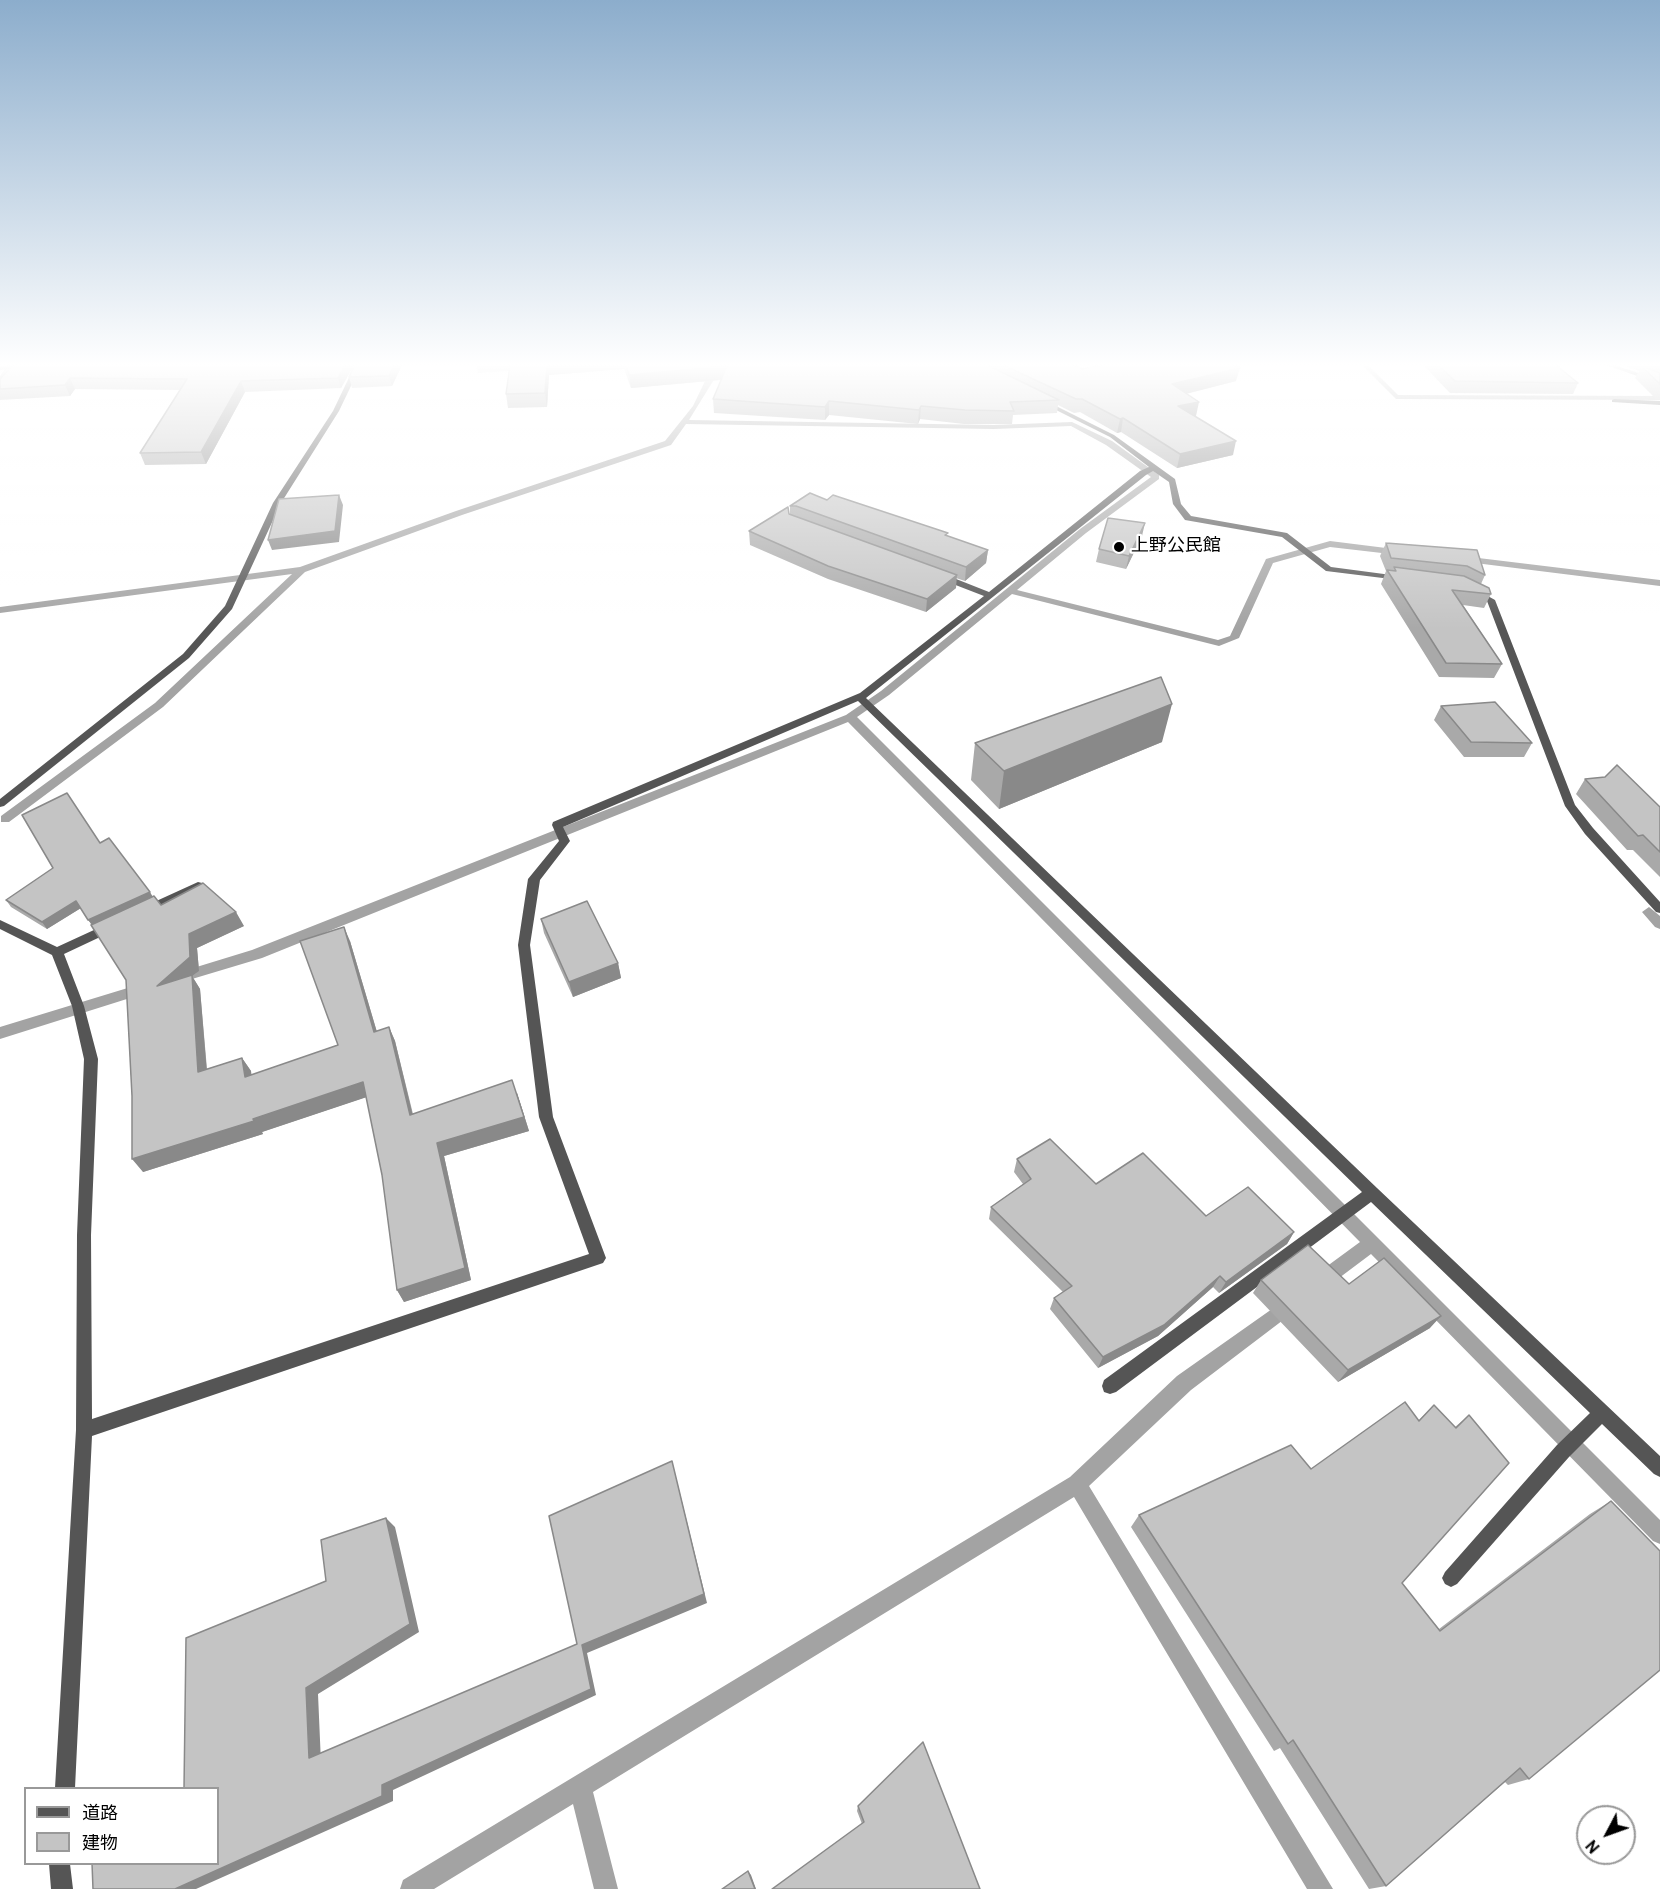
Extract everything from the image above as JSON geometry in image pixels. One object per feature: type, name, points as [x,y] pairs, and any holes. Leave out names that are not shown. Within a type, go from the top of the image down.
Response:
[{"type":"street","points":[[0,804],[186,656],[229,607],[276,503],[309,453]]},
{"type":"street","points":[[1134,453],[1172,481],[1177,504],[1188,518],[1284,535],[1329,569],[1406,578]]},
{"type":"street","points":[[84,1430],[598,1258],[546,1117],[524,945],[534,879],[565,841],[557,825],[862,696],[1143,473],[1153,468]]},
{"type":"street","points":[[935,575],[990,595]]},
{"type":"street","points":[[1461,585],[1491,600],[1570,806],[1589,831],[1660,909]]},
{"type":"street","points":[[862,696],[873,710],[1372,1193],[1660,1468]]},
{"type":"street","points":[[57,952],[198,886]]},
{"type":"street","points":[[0,924],[57,952],[78,1006],[91,1059],[84,1235],[84,1430],[65,1787]]},
{"type":"street","points":[[1110,1386],[1372,1193]]},
{"type":"street","points":[[1450,1578],[1563,1451],[1601,1414]]},
{"type":"street","points":[[60,1865],[62,1889]]},
{"type":"building","points":[[810,493],[827,500],[833,495],[948,533],[945,535],[988,550],[966,567],[796,506],[790,506]]},
{"type":"building","points":[[339,495],[335,531],[268,540],[279,499]]},
{"type":"building","points":[[788,507],[789,514],[957,575],[927,599],[828,566],[749,531]]},
{"type":"building","name":"上野公民館","points":[[1108,518],[1145,523],[1129,556],[1099,549]]},
{"type":"building","points":[[1386,543],[1477,550],[1485,575],[1467,566],[1391,558]]},
{"type":"building","points":[[1394,567],[1464,576],[1489,588],[1491,594],[1452,590],[1502,664],[1446,663],[1387,570],[1396,571]]},
{"type":"building","points":[[1161,677],[1172,704],[1004,771],[975,743]]},
{"type":"building","points":[[1495,702],[1532,743],[1471,742],[1441,706]]},
{"type":"building","points":[[1617,765],[1660,807],[1660,852],[1643,835],[1638,836],[1585,779],[1605,777]]},
{"type":"building","points":[[67,793],[100,843],[109,838],[150,892],[88,920],[76,901],[42,922],[6,900],[53,868],[22,815]]},
{"type":"building","points":[[203,883],[236,912],[189,934],[190,957],[157,986],[192,975],[198,1072],[242,1058],[245,1077],[338,1045],[300,941],[344,927],[374,1032],[389,1027],[410,1115],[512,1080],[524,1117],[437,1143],[465,1268],[397,1290],[382,1175],[363,1082],[253,1119],[254,1121],[132,1159],[132,1096],[126,980],[91,925],[154,896],[161,905]]},
{"type":"building","points":[[587,901],[618,963],[569,982],[541,919]]},
{"type":"building","points":[[1050,1139],[1096,1184],[1143,1153],[1206,1216],[1248,1187],[1294,1232],[1226,1282],[1220,1276],[1164,1325],[1103,1357],[1054,1298],[1072,1286],[991,1207],[1031,1179],[1017,1159]]},
{"type":"building","points":[[1308,1245],[1349,1284],[1384,1258],[1441,1316],[1348,1370],[1261,1280]]},
{"type":"building","points":[[1405,1402],[1419,1421],[1434,1405],[1456,1428],[1469,1415],[1509,1463],[1402,1583],[1440,1631],[1611,1501],[1660,1551],[1660,1670],[1529,1779],[1520,1768],[1386,1886],[1293,1740],[1288,1744],[1139,1515],[1291,1445],[1311,1469]]},
{"type":"building","points":[[672,1461],[704,1594],[582,1645],[591,1689],[382,1785],[382,1796],[175,1889],[93,1889],[92,1865],[219,1865],[219,1787],[184,1787],[186,1638],[326,1581],[321,1540],[386,1518],[410,1624],[306,1688],[309,1758],[577,1644],[549,1516]]},
{"type":"building","points":[[923,1742],[980,1889],[772,1889],[864,1822],[858,1806]]},
{"type":"building","points":[[748,1871],[755,1889],[722,1889]]},
{"type":"waterway","points":[[302,570],[459,513],[638,453]]},
{"type":"waterway","points":[[850,717],[885,693],[1083,531],[1156,477],[1123,453]]},
{"type":"waterway","points":[[1010,591],[1219,643],[1234,638],[1269,561],[1330,544],[1399,552]]},
{"type":"waterway","points":[[1462,559],[1660,583]]},
{"type":"waterway","points":[[0,610],[302,570]]},
{"type":"waterway","points":[[5,819],[159,705],[302,570]]},
{"type":"waterway","points":[[182,977],[257,954],[850,717]]},
{"type":"waterway","points":[[850,717],[1660,1534]]},
{"type":"waterway","points":[[1649,912],[1660,924]]},
{"type":"waterway","points":[[0,1033],[144,988]]},
{"type":"waterway","points":[[1321,1281],[1371,1244]]},
{"type":"waterway","points":[[1077,1484],[1184,1383],[1289,1305]]},
{"type":"waterway","points":[[412,1889],[1077,1484]]},
{"type":"waterway","points":[[1077,1484],[1321,1889]]},
{"type":"waterway","points":[[580,1787],[606,1889]]},
{"type":"place","name":"上野公民館","points":[[1119,547]]}]
